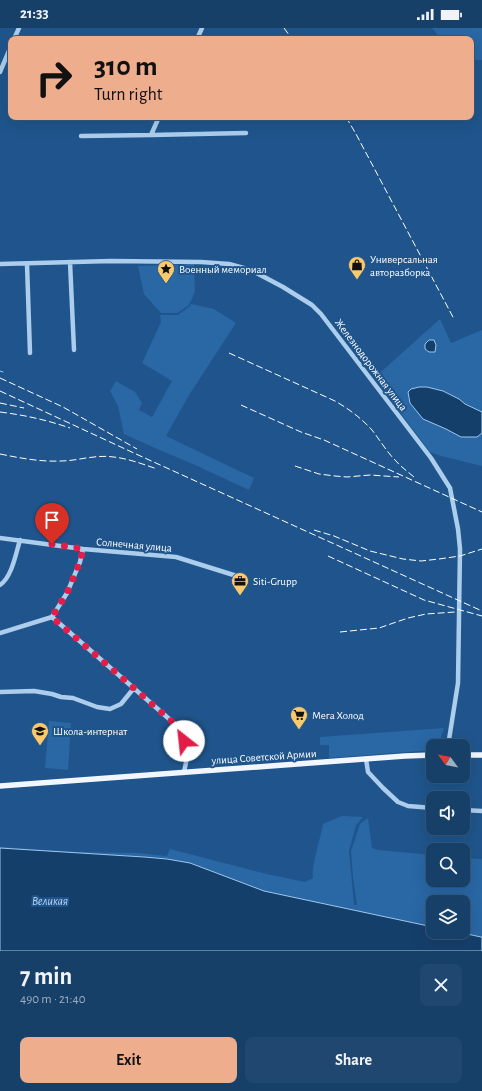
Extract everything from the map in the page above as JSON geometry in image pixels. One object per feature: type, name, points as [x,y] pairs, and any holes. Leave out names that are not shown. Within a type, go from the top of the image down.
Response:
[{"type":"main road","name":"улица Советской Армии","points":[[0,786],[426,755]]},
{"type":"main road","points":[[470,755],[482,755]]},
{"type":"street","points":[[0,72],[8,53]]},
{"type":"street","points":[[151,134],[158,120]]},
{"type":"street","points":[[81,136],[246,133]]},
{"type":"street","name":"Железнодорожная улица","points":[[0,264],[111,261],[201,262],[229,264],[251,270],[283,287],[312,305],[321,314],[431,458],[450,488],[460,548],[458,683],[449,739]]},
{"type":"street","points":[[70,262],[74,350]]},
{"type":"street","points":[[28,264],[30,354]]},
{"type":"street","name":"Солнечная улица","points":[[0,538],[83,549],[176,558],[240,577]]},
{"type":"street","points":[[0,585],[3,583],[12,568],[20,540]]},
{"type":"street","points":[[0,633],[52,617],[67,593],[80,562],[83,549]]},
{"type":"street","points":[[52,617],[183,731],[187,758],[184,772]]},
{"type":"street","points":[[0,692],[34,691],[72,698],[97,707],[110,709],[121,704],[134,688]]},
{"type":"street","points":[[366,759],[368,772],[398,802],[408,806],[426,807]]},
{"type":"street","points":[[470,810],[482,810]]},
{"type":"shaded area","points":[[432,28],[482,28],[482,60],[474,60],[474,36],[439,36]]},
{"type":"shaded area","points":[[194,264],[195,292],[189,305],[177,313],[161,313],[144,294],[138,266]]},
{"type":"shaded area","points":[[191,304],[214,309],[236,323],[189,395],[166,436],[254,478],[249,490],[124,434],[118,406],[110,391],[116,381],[135,392],[142,403],[139,410],[152,417],[172,381],[142,363],[161,322],[160,315],[178,315]]},
{"type":"shaded area","points":[[440,319],[451,343],[482,330],[482,412],[443,391],[426,387],[411,389],[437,426],[461,437],[477,437],[482,433],[482,466],[430,452],[374,378]]},
{"type":"shaded area","points":[[49,721],[71,723],[68,770],[45,768]]},
{"type":"shaded area","points":[[444,728],[440,739],[426,739],[426,751],[329,758],[329,745],[320,745],[320,737]]},
{"type":"shaded area","points":[[342,816],[363,817],[356,825],[349,851],[354,905],[357,905],[351,851],[360,824],[368,818],[372,848],[378,850],[426,854],[426,887],[470,887],[470,858],[482,859],[482,937],[470,934],[470,895],[426,895],[426,926],[264,891],[190,863],[144,857],[0,848],[75,852],[138,853],[167,856],[170,849],[267,874],[305,882],[313,878],[315,859],[323,824]]},
{"type":"water","points":[[429,340],[434,340],[436,345],[435,352],[429,352],[425,349],[425,344]]},
{"type":"water","points":[[427,387],[443,391],[482,412],[482,433],[477,437],[461,437],[423,419],[410,403],[408,392],[411,389]]},
{"type":"water","name":"Великая","points":[[0,848],[144,857],[190,863],[264,891],[426,926],[426,939],[470,939],[470,934],[482,937],[482,951],[0,951]]},
{"type":"railway","points":[[284,28],[290,36]]},
{"type":"railway","points":[[348,120],[454,319]]},
{"type":"railway","points":[[229,353],[335,401],[345,407],[372,430],[392,457],[414,477]]},
{"type":"railway","points":[[0,378],[63,407],[137,449]]},
{"type":"railway","points":[[0,391],[482,611]]},
{"type":"railway","points":[[0,403],[24,408]]},
{"type":"railway","points":[[241,405],[301,432],[324,440],[482,512]]},
{"type":"railway","points":[[0,412],[35,418],[70,428]]},
{"type":"railway","points":[[0,454],[45,461],[69,461],[102,456],[126,459],[157,469]]},
{"type":"railway","points":[[295,466],[319,474],[335,476],[347,477],[370,475],[399,477]]},
{"type":"railway","points":[[314,530],[334,536],[370,551],[403,559],[421,561],[439,559],[460,556],[482,549]]},
{"type":"railway","points":[[328,556],[424,600],[482,616]]},
{"type":"railway","points":[[340,632],[379,628],[408,618],[426,614],[455,612]]},
{"type":"place","name":"Универсальная авторазборка","points":[[357,280]]},
{"type":"place","name":"Военный мемориал","points":[[166,284]]},
{"type":"place","name":"Siti-Grupp","points":[[240,596]]},
{"type":"place","name":"Мега Холод","points":[[299,730]]},
{"type":"place","name":"Школа-интернат","points":[[40,746]]},
{"type":"route","points":[[52,544],[83,549],[80,562],[67,593],[52,617],[183,731],[184,741]]}]
